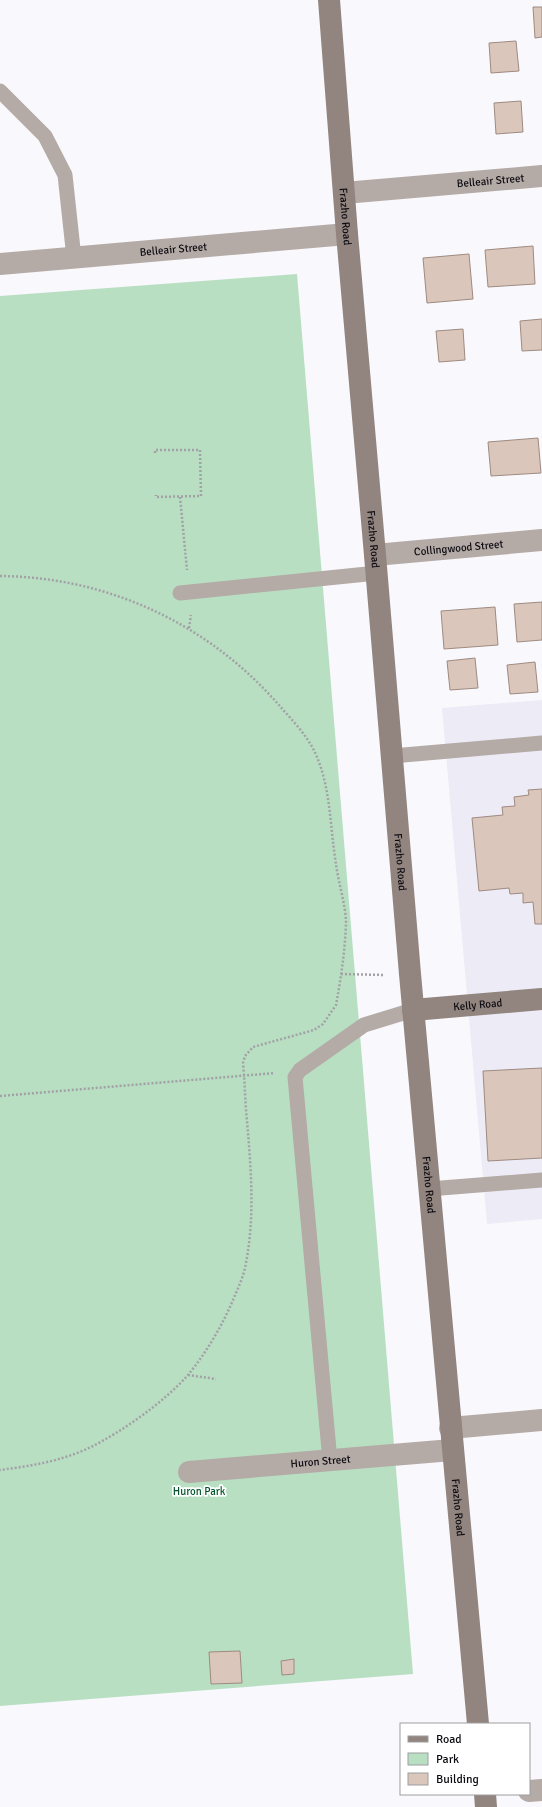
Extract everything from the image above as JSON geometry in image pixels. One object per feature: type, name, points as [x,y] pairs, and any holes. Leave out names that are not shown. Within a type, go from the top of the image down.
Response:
[{"type":"street","name":"Frazho Road","points":[[329,0],[347,234],[413,1010],[478,1723]]},
{"type":"street","name":"Belleair Street","points":[[344,193],[542,176]]},
{"type":"street","name":"Belleair Street","points":[[0,264],[347,234]]},
{"type":"street","name":"Collingwood Street","points":[[376,564],[542,540]]},
{"type":"street","name":"Kelly Road","points":[[413,1010],[542,999]]},
{"type":"street","points":[[450,1428],[542,1420]]},
{"type":"street","name":"Huron Street","points":[[189,1472],[452,1450]]},
{"type":"street","points":[[530,1791],[542,1790]]},
{"type":"lane","points":[[0,91],[45,136],[65,175],[74,258]]},
{"type":"lane","points":[[184,593],[376,564]]},
{"type":"lane","points":[[392,756],[542,743]]},
{"type":"lane","points":[[330,1461],[295,1076],[300,1070],[364,1025],[413,1010]]},
{"type":"lane","points":[[429,1189],[542,1180]]},
{"type":"path","points":[[155,453],[155,450],[200,450],[201,496],[156,497],[156,495]]},
{"type":"path","points":[[180,496],[184,593],[191,616],[189,628]]},
{"type":"path","points":[[0,576],[50,580],[87,587],[152,609],[189,628],[229,656],[267,691],[295,723],[317,757],[326,786],[336,862],[346,921],[341,974],[336,1005],[323,1024],[307,1032],[253,1047],[245,1056],[243,1064],[252,1201],[246,1264],[224,1320],[188,1375],[144,1414],[91,1447],[62,1458],[0,1470]]},
{"type":"path","points":[[341,974],[381,975]]},
{"type":"path","points":[[0,1096],[282,1073]]},
{"type":"path","points":[[188,1375],[202,1379],[216,1379]]},
{"type":"shaded area","points":[[542,700],[542,1219],[487,1224],[442,708]]},
{"type":"green space","name":"Huron Park","points":[[297,274],[413,1674],[0,1706],[0,296]]},
{"type":"building","points":[[533,7],[542,7],[542,37],[535,38]]},
{"type":"building","points":[[516,41],[519,71],[491,73],[489,43]]},
{"type":"building","points":[[521,101],[523,132],[496,134],[494,103]]},
{"type":"building","points":[[533,246],[535,284],[488,287],[485,250]]},
{"type":"building","points":[[469,254],[473,299],[427,303],[423,258]]},
{"type":"building","points":[[542,319],[542,350],[522,351],[520,321]]},
{"type":"building","points":[[463,329],[465,360],[439,362],[436,331]]},
{"type":"building","points":[[538,438],[541,473],[491,476],[488,442]]},
{"type":"building","points":[[542,602],[542,640],[517,642],[514,604]]},
{"type":"building","points":[[495,607],[498,645],[444,649],[441,611]]},
{"type":"building","points":[[475,658],[478,688],[450,690],[447,661]]},
{"type":"building","points":[[535,662],[538,692],[510,694],[507,665]]},
{"type":"building","points":[[542,789],[542,924],[535,924],[533,902],[523,903],[523,893],[510,894],[509,888],[479,891],[472,818],[503,815],[502,807],[515,806],[514,797],[529,795],[528,790]]},
{"type":"building","points":[[542,1068],[542,1158],[488,1161],[483,1071]]},
{"type":"building","points":[[240,1651],[242,1683],[211,1684],[209,1652]]},
{"type":"building","points":[[294,1659],[294,1674],[282,1675],[281,1661]]}]
